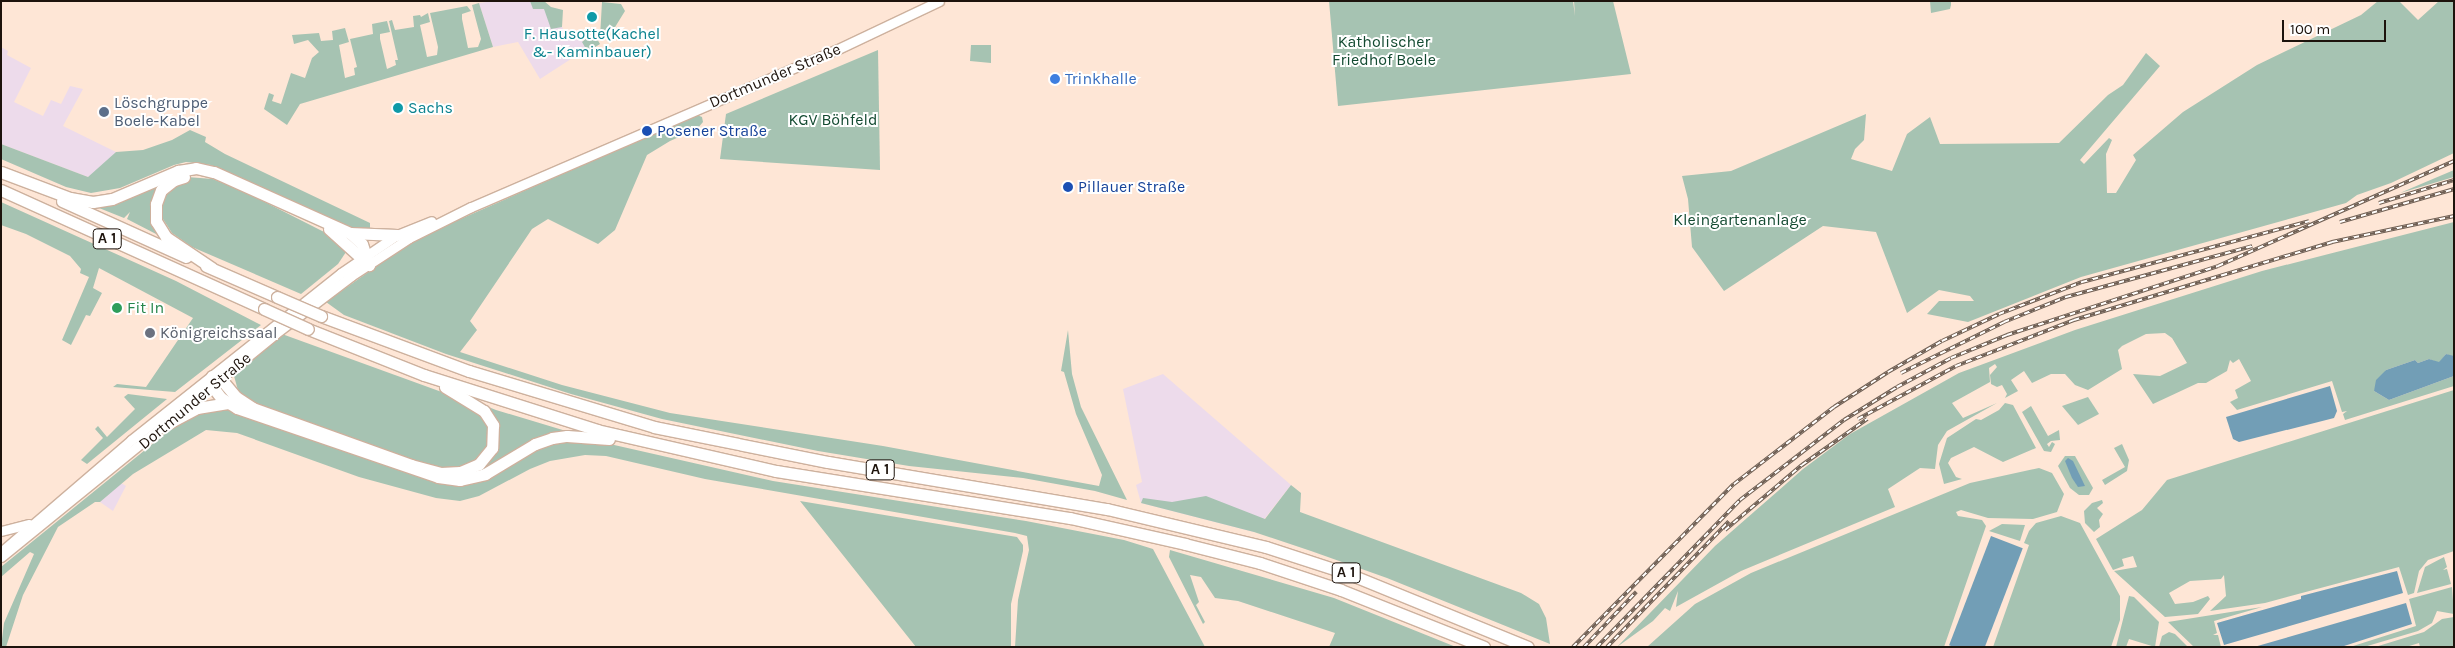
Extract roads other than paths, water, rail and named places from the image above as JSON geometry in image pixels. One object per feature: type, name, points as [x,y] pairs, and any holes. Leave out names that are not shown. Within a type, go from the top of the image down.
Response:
[{"type":"highway","points":[[1,172],[70,198],[92,202],[112,199],[160,177],[196,168],[214,172],[350,233],[397,236]]},
{"type":"highway","name":"A 1","points":[[1,172],[277,297],[322,316],[469,371],[654,427],[828,462],[1107,509],[1167,521],[1349,574],[1524,645]]},
{"type":"highway","points":[[212,268],[166,237],[156,221],[156,204],[161,190],[174,180],[198,175],[230,184],[330,230],[365,259]]},
{"type":"highway","name":"A 1","points":[[1,190],[308,329],[424,375],[527,410],[657,445],[776,471],[1070,518],[1185,544],[1260,563],[1341,590],[1484,647]]},
{"type":"highway","points":[[350,233],[365,259]]},
{"type":"highway","points":[[215,380],[253,408],[411,465],[441,473],[460,472],[478,464],[492,448],[493,425],[484,411],[424,375]]},
{"type":"highway","points":[[215,380],[228,403]]},
{"type":"highway","points":[[169,423],[197,408],[228,403],[410,468],[460,480],[485,474],[535,444],[567,436],[657,445]]},
{"type":"main road","name":"Dortmunder Straße","points":[[1,552],[38,519],[365,259],[397,236],[471,207],[836,50],[939,1]]},
{"type":"main road","name":"Dortmunder Straße","points":[[365,259],[471,207]]},
{"type":"main road","name":"Dortmunder Straße","points":[[1,557],[169,423],[215,380]]},
{"type":"main road","points":[[1,531],[26,526],[38,519]]},
{"type":"water","points":[[2446,354],[2454,356],[2454,376],[2389,400],[2374,391],[2376,380],[2386,370],[2415,360],[2418,363],[2429,359],[2439,362]]},
{"type":"water","points":[[2330,386],[2337,411],[2334,418],[2239,442],[2233,439],[2226,417]]},
{"type":"water","points":[[2068,458],[2073,461],[2085,486],[2078,487],[2072,478],[2065,461]]},
{"type":"water","points":[[1991,536],[2023,548],[1985,647],[1954,647],[1949,645]]},
{"type":"water","points":[[2397,571],[2403,593],[2224,645],[2217,623],[2301,599],[2301,596]]},
{"type":"water","points":[[2406,603],[2412,624],[2341,647],[2254,647]]},
{"type":"railway","points":[[1597,647],[1740,500],[1844,420],[1897,387],[1951,358],[2007,335],[2218,266],[2454,161]]},
{"type":"railway","points":[[2379,203],[2454,180]]},
{"type":"railway","points":[[2340,222],[2454,189]]},
{"type":"railway","points":[[1858,419],[1956,366],[2074,320],[2332,242],[2454,216]]},
{"type":"railway","points":[[1573,647],[1734,484],[1834,407],[1888,372],[1942,341],[1999,314],[2082,282],[2309,221]]},
{"type":"railway","points":[[1901,373],[2004,322],[2066,297],[2252,246]]},
{"type":"railway","points":[[1725,530],[1802,465],[1867,419]]},
{"type":"railway","points":[[1607,647],[1729,521]]},
{"type":"railway","points":[[1584,647],[1636,592]]},
{"type":"place","name":"F. Hausotte(Kachel &- Kaminbauer)","points":[[592,17]]},
{"type":"place","name":"Trinkhalle","points":[[1055,79]]},
{"type":"place","name":"Sachs","points":[[398,108]]},
{"type":"place","name":"Löschgruppe Boele-Kabel","points":[[104,112]]},
{"type":"place","name":"Posener Straße","points":[[647,131]]},
{"type":"place","name":"Pillauer Straße","points":[[1068,187]]},
{"type":"place","name":"Fit In","points":[[117,308]]},
{"type":"place","name":"Königreichssaal","points":[[150,333]]},
{"type":"park label","name":"Katholischer Friedhof Boele","points":[[1384,51]]},
{"type":"park label","name":"KGV Böhfeld","points":[[833,120]]},
{"type":"park label","name":"Kleingartenanlage","points":[[1740,220]]}]
